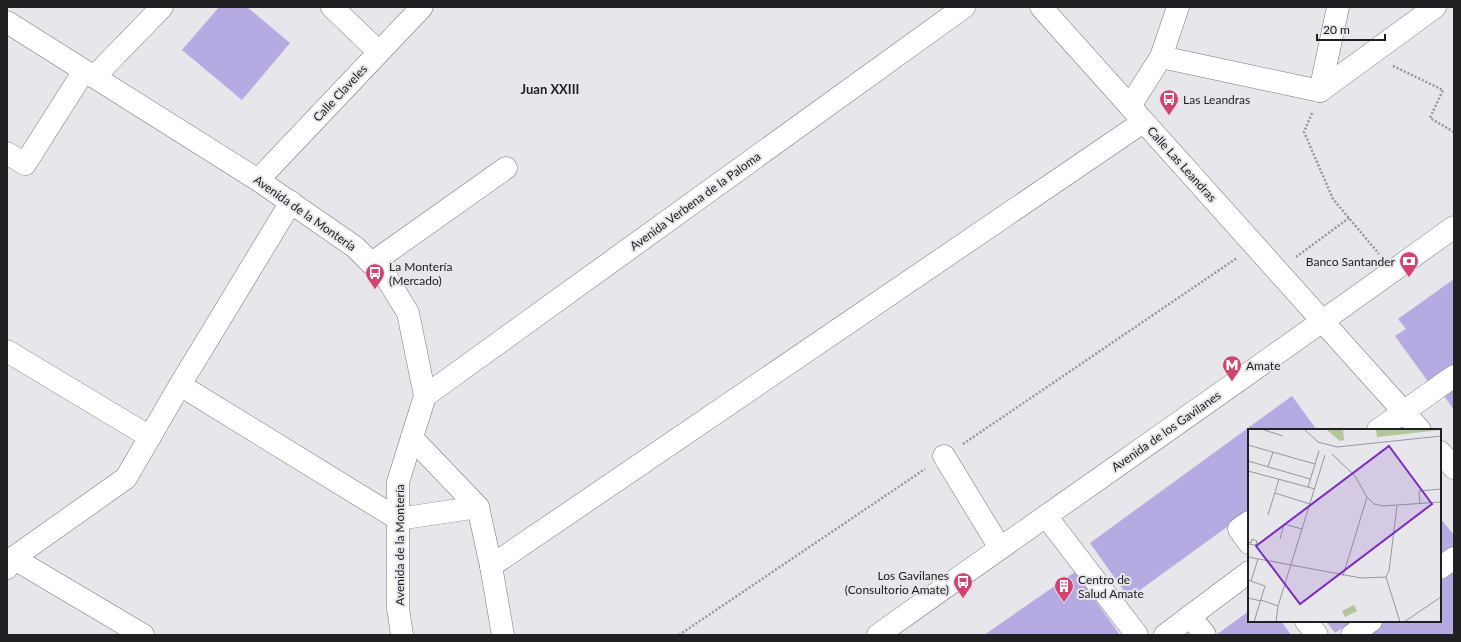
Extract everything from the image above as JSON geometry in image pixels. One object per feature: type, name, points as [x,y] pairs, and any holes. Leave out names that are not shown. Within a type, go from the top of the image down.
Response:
[{"type":"street","points":[[7,153],[25,164],[89,74],[162,7]]},
{"type":"street","points":[[332,7],[379,52]]},
{"type":"street","name":"Calle Claveles","points":[[258,180],[422,7]]},
{"type":"street","name":"Avenida Verbena de la Paloma","points":[[425,396],[964,7]]},
{"type":"street","name":"Calle Las Leandras","points":[[1040,7],[1419,429]]},
{"type":"street","points":[[491,566],[1136,114],[1161,57],[1178,7]]},
{"type":"street","points":[[1320,91],[1338,7]]},
{"type":"street","points":[[1161,57],[1320,91],[1435,7]]},
{"type":"street","name":"Avenida de la Montería","points":[[7,22],[291,202],[355,246],[388,280],[408,313],[425,396],[398,482],[398,608],[402,635]]},
{"type":"street","points":[[372,263],[506,168]]},
{"type":"street","points":[[143,635],[10,563],[126,478],[180,385],[291,202]]},
{"type":"street","name":"Avenida de los Gavilanes","points":[[878,635],[1454,227]]},
{"type":"street","points":[[7,351],[150,437]]},
{"type":"street","points":[[1379,429],[1454,376]]},
{"type":"street","points":[[180,385],[398,519],[478,507]]},
{"type":"street","points":[[412,438],[478,507],[491,566],[503,635]]},
{"type":"street","points":[[1441,453],[1454,468]]},
{"type":"street","points":[[944,456],[1000,548]]},
{"type":"street","points":[[1046,516],[1137,635]]},
{"type":"street","points":[[1248,523],[1239,529],[1248,542]]},
{"type":"street","points":[[1441,567],[1454,558]]},
{"type":"street","points":[[1165,635],[1248,573]]},
{"type":"street","points":[[1190,616],[1204,635]]},
{"type":"street","points":[[1307,622],[1317,635]]},
{"type":"street","points":[[1352,635],[1370,622]]},
{"type":"path","points":[[1369,56],[1443,90],[1430,118],[1454,132]]},
{"type":"path","points":[[1320,91],[1304,132],[1333,199],[1393,271]]},
{"type":"path","points":[[1291,251],[1296,257],[1349,218]]},
{"type":"path","points":[[679,635],[1255,246]]},
{"type":"building","points":[[219,7],[247,7],[290,43],[242,100],[182,50]]},
{"type":"building","points":[[1454,279],[1454,364],[1429,383],[1395,336],[1406,329],[1398,319]]},
{"type":"building","points":[[1454,389],[1454,410],[1444,396]]},
{"type":"building","points":[[1292,396],[1316,429],[1248,429],[1248,512],[1129,598],[1090,543]]},
{"type":"building","points":[[1441,519],[1454,535],[1454,549],[1441,558]]},
{"type":"building","points":[[1454,568],[1454,635],[1362,635],[1380,622],[1441,622],[1441,577]]},
{"type":"building","name":"Centro de Salud Amate","points":[[1075,572],[1120,635],[984,635]]},
{"type":"building","points":[[1248,612],[1248,622],[1282,622],[1291,635],[1216,635]]},
{"type":"building","points":[[1327,622],[1352,622],[1335,633]]},
{"type":"place","name":"Las Leandras","points":[[1169,116]]},
{"type":"place","name":"Banco Santander","points":[[1409,278]]},
{"type":"place","name":"La Montería (Mercado)","points":[[375,290]]},
{"type":"place","name":"Amate","points":[[1232,382]]},
{"type":"place","name":"Los Gavilanes (Consultorio Amate)","points":[[963,599]]},
{"type":"place","name":"Centro de Salud Amate","points":[[1064,603]]},
{"type":"district","name":"Juan XXIII","points":[[550,89]]}]
